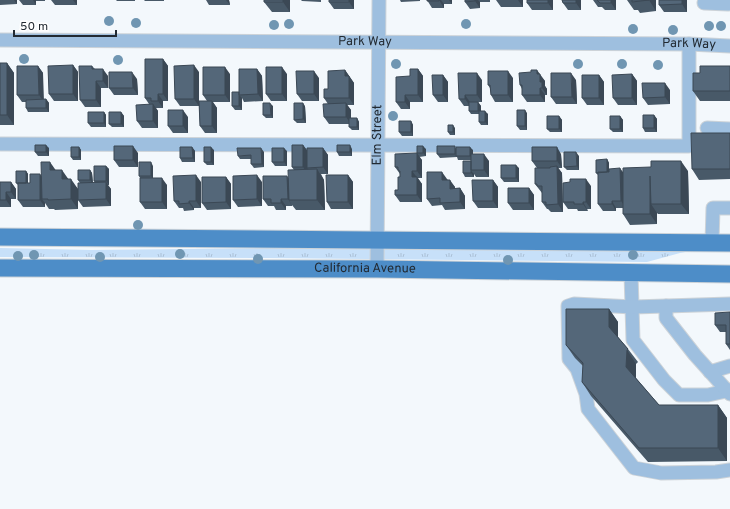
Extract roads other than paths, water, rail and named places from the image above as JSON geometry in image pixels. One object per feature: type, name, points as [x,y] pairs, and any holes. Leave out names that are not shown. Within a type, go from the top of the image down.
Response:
[{"type":"main road","points":[[0,237],[730,243]]},
{"type":"main road","name":"California Avenue","points":[[0,268],[730,274]]},
{"type":"street","name":"Elm Street","points":[[378,270],[379,0]]},
{"type":"street","points":[[704,3],[729,4]]},
{"type":"street","name":"Park Way","points":[[0,40],[688,44],[730,46]]},
{"type":"street","points":[[0,144],[689,146],[688,44]]},
{"type":"street","points":[[707,128],[730,128]]},
{"type":"street","points":[[712,243],[713,208],[730,208]]},
{"type":"street","points":[[631,273],[633,307],[632,340],[664,380],[679,395],[708,395],[729,392]]},
{"type":"street","points":[[730,304],[633,307],[574,304],[568,306],[569,358],[577,369],[586,394],[588,409],[634,468],[661,473],[716,472],[730,470]]},
{"type":"street","points":[[666,306],[666,318],[710,372],[729,392]]},
{"type":"street","points":[[710,372],[730,366]]}]
